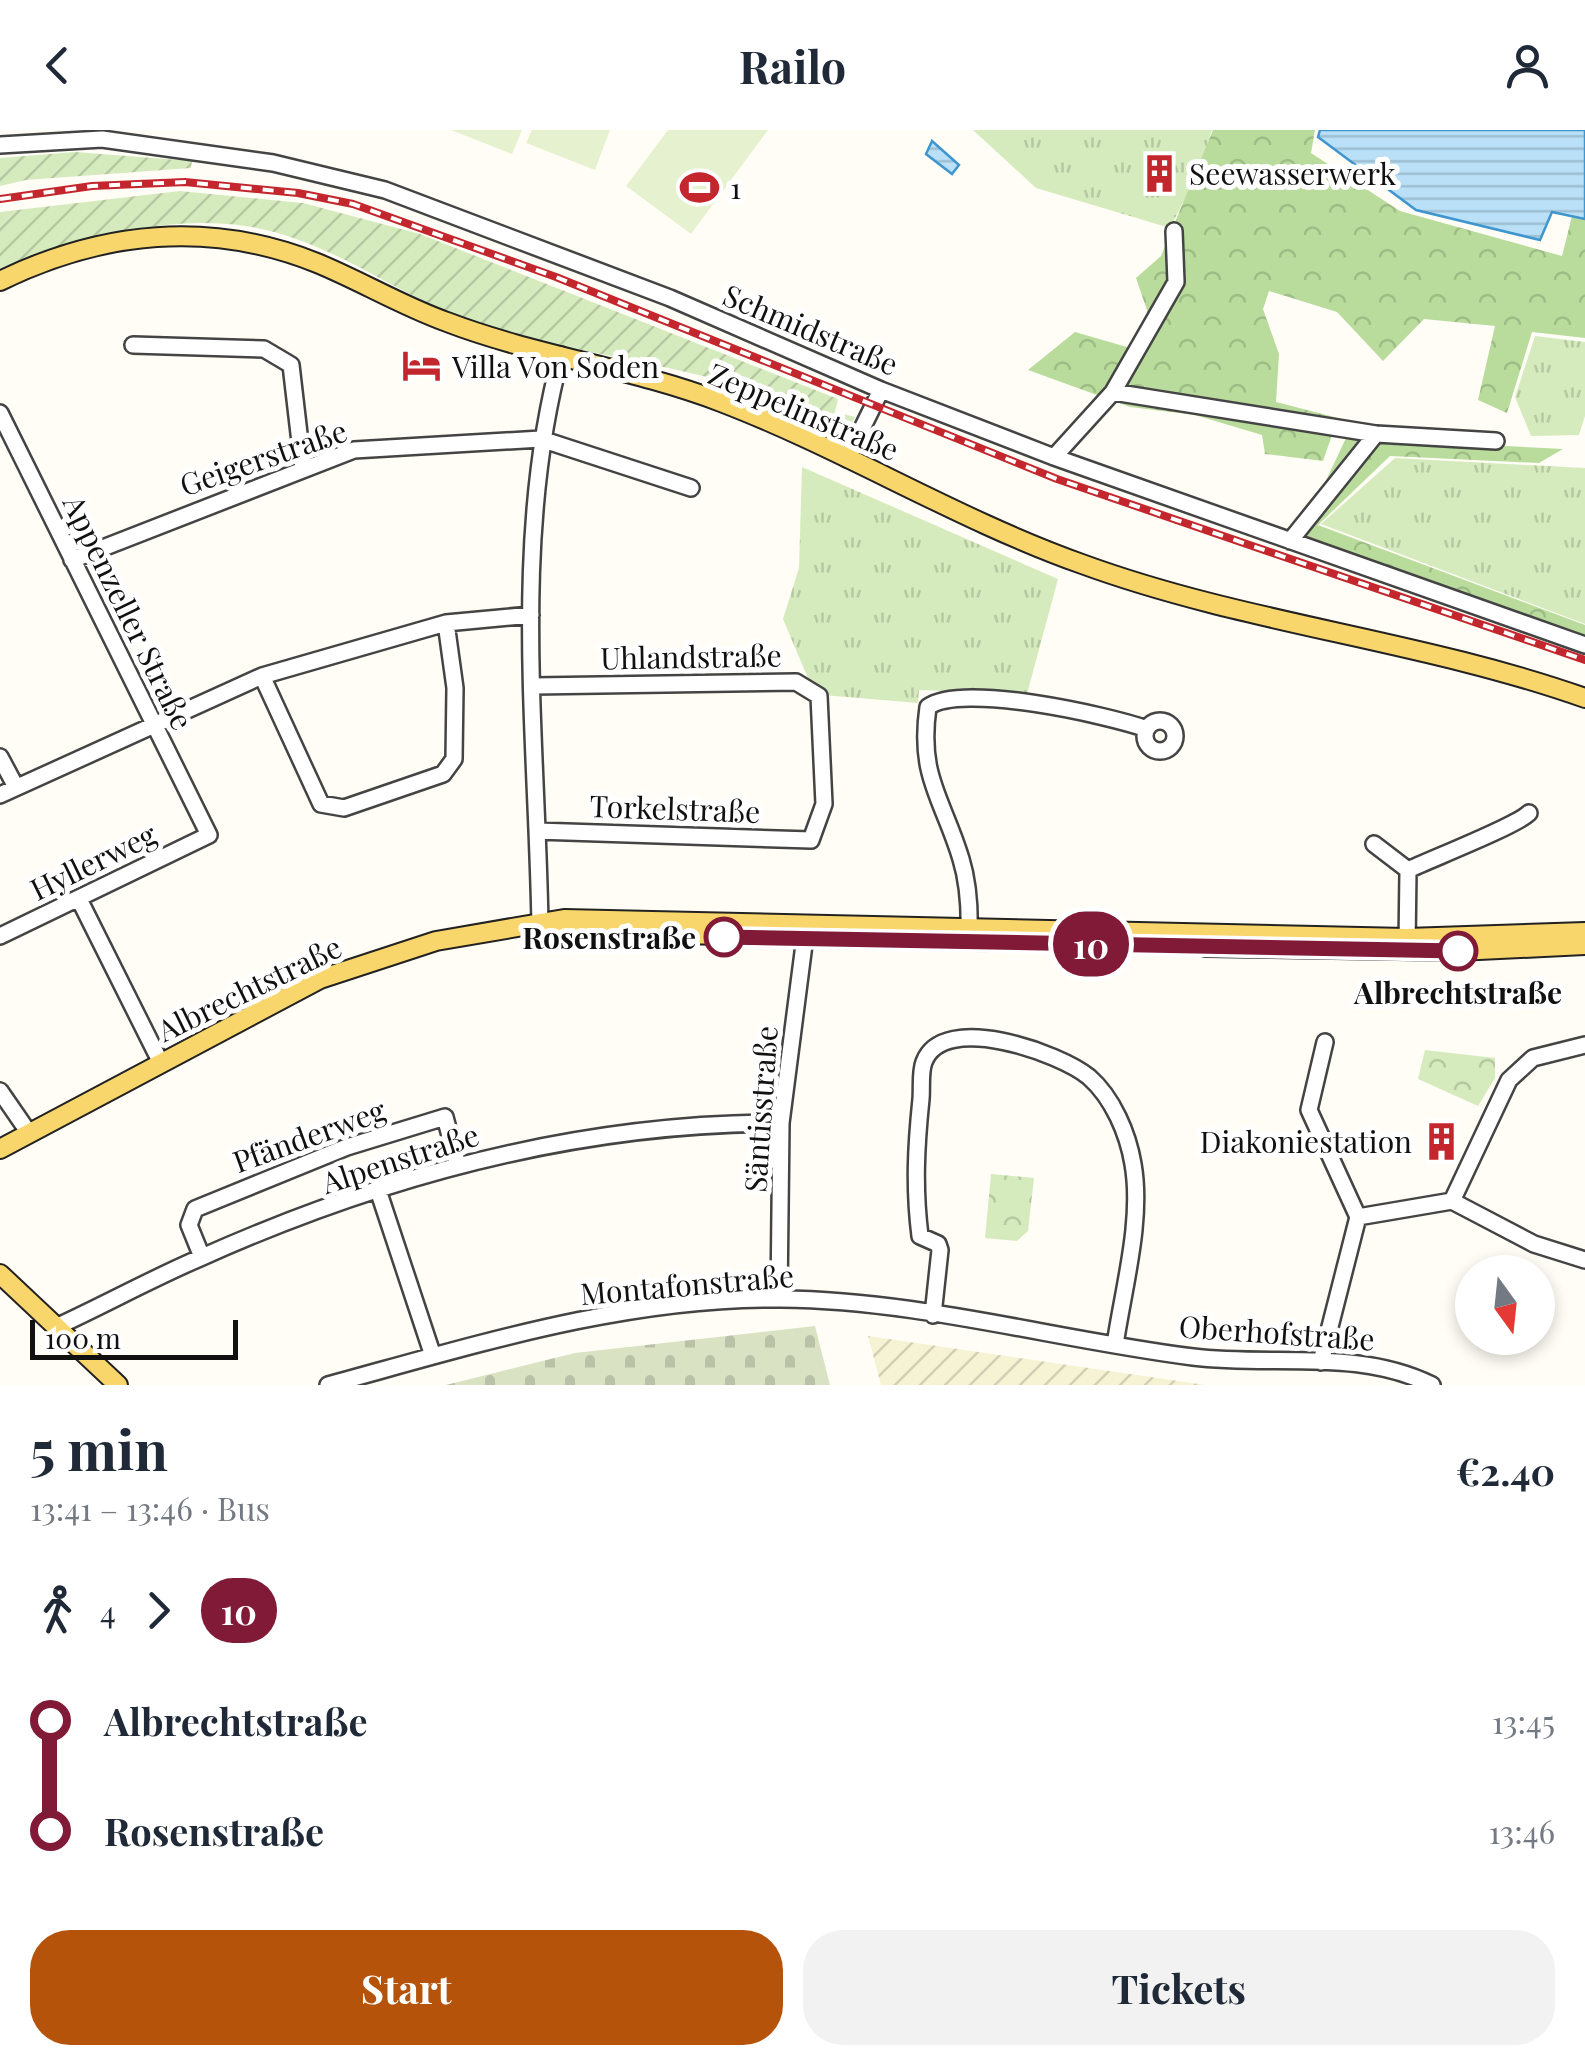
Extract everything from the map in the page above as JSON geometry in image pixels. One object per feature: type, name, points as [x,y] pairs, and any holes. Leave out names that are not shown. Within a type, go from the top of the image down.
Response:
[{"type":"main road","name":"Zeppelinstraße","points":[[0,280],[69,252],[117,240],[206,235],[260,244],[316,262],[446,322],[720,401],[1078,563],[1124,579],[1202,602],[1461,658],[1585,698]]},
{"type":"main road","name":"Albrechtstraße","points":[[0,1149],[320,978],[436,941],[540,926],[557,932],[806,932],[1585,945]]},
{"type":"main road","name":"Albrechtstraße","points":[[1407,944],[1585,932]]},
{"type":"main road","points":[[0,1274],[118,1385]]},
{"type":"street","name":"Schmidstraße","points":[[0,145],[99,134],[273,163],[386,190],[670,298],[881,390],[1054,457],[1585,645]]},
{"type":"street","points":[[1054,457],[1112,392],[1176,282],[1174,230]]},
{"type":"street","points":[[133,345],[264,348],[291,365],[302,468]]},
{"type":"street","points":[[540,926],[531,528],[541,440],[562,355]]},
{"type":"street","points":[[847,459],[881,390]]},
{"type":"street","points":[[1112,392],[1376,434],[1496,441]]},
{"type":"street","name":"Appenzeller Straße","points":[[0,413],[210,835]]},
{"type":"street","points":[[1290,540],[1376,434]]},
{"type":"street","points":[[541,440],[691,488]]},
{"type":"street","name":"Geigerstraße","points":[[72,560],[354,450],[541,440]]},
{"type":"street","points":[[0,795],[152,722],[262,676],[364,643],[446,623],[531,615]]},
{"type":"street","points":[[262,676],[321,804],[344,808],[443,774],[454,760],[455,688],[446,623]]},
{"type":"street","name":"Uhlandstraße","points":[[534,686],[778,681],[810,688],[819,696],[824,804],[810,840]]},
{"type":"street","points":[[969,936],[968,886],[960,855],[929,778],[925,754],[928,708],[938,700],[1007,700],[1055,706],[1147,729]]},
{"type":"street","points":[[0,756],[16,787]]},
{"type":"street","points":[[1408,870],[1497,828],[1520,822],[1529,813]]},
{"type":"street","name":"Torkelstraße","points":[[537,832],[810,840]]},
{"type":"street","name":"Hyllerweg","points":[[0,936],[210,835]]},
{"type":"street","points":[[1374,844],[1408,870]]},
{"type":"street","points":[[1407,944],[1408,870]]},
{"type":"street","points":[[78,899],[160,1061]]},
{"type":"street","name":"Säntisstraße","points":[[779,1298],[781,1123],[806,932]]},
{"type":"street","points":[[933,1315],[940,1250],[938,1244],[920,1236],[913,1178],[924,1061],[937,1045],[960,1038],[1010,1042],[1053,1056],[1089,1078],[1107,1098],[1122,1126],[1135,1182],[1115,1345]]},
{"type":"street","points":[[1321,1362],[1358,1218],[1309,1110],[1326,1042]]},
{"type":"street","points":[[1452,1201],[1510,1080],[1533,1058],[1585,1045]]},
{"type":"street","points":[[0,1091],[29,1134]]},
{"type":"street","name":"Pfänderweg","points":[[202,1257],[189,1225],[194,1209],[347,1147],[444,1117],[458,1166]]},
{"type":"street","name":"Alpenstraße","points":[[56,1327],[202,1257],[378,1190],[458,1166],[569,1138],[642,1128],[781,1123]]},
{"type":"street","points":[[378,1190],[433,1356]]},
{"type":"street","points":[[1358,1218],[1452,1201],[1534,1244],[1585,1260]]},
{"type":"street","name":"Montafonstraße","points":[[328,1385],[568,1321],[779,1298],[933,1315],[1115,1345]]},
{"type":"street","name":"Oberhofstraße","points":[[1115,1345],[1234,1362],[1381,1366],[1432,1385]]},
{"type":"shaded area","points":[[868,1336],[1206,1385],[881,1385]]},
{"type":"green space","points":[[451,130],[522,130],[512,154]]},
{"type":"green space","points":[[532,130],[610,130],[595,170],[526,143]]},
{"type":"green space","points":[[668,130],[768,130],[691,234],[626,186]]},
{"type":"green space","points":[[973,130],[1212,130],[1197,175],[1170,228],[1036,188]]},
{"type":"green space","points":[[1213,130],[1315,130],[1311,153],[1400,211],[1562,256],[1572,216],[1585,219],[1585,338],[1532,332],[1507,413],[1478,400],[1495,326],[1424,319],[1383,361],[1337,312],[1269,291],[1263,309],[1279,354],[1276,402],[1338,418],[1323,461],[1265,454],[1262,435],[1195,415],[1130,407],[1028,370],[1075,332],[1144,352],[1147,310],[1136,278],[1161,256]]},
{"type":"green space","points":[[75,152],[192,161],[191,168],[26,180],[0,186],[0,158]]},
{"type":"green space","points":[[180,191],[303,203],[420,234],[838,399],[835,412],[855,417],[849,428],[761,392],[476,323],[305,242],[245,226],[182,224],[120,232],[0,268],[0,212]]},
{"type":"green space","points":[[1535,336],[1585,342],[1585,416],[1579,435],[1531,436],[1515,397]]},
{"type":"green space","points":[[1346,438],[1563,449],[1539,463],[1390,456],[1318,525],[1585,625],[1585,649],[1298,540]]},
{"type":"green space","points":[[1395,458],[1585,468],[1585,624],[1321,524]]},
{"type":"green space","points":[[802,467],[1058,579],[1027,694],[919,690],[918,703],[823,695],[807,676],[783,619],[799,568]]},
{"type":"green space","points":[[1425,1050],[1495,1058],[1495,1078],[1478,1106],[1418,1079]]},
{"type":"green space","points":[[991,1174],[1034,1178],[1028,1231],[1017,1241],[985,1238]]},
{"type":"green space","points":[[815,1326],[830,1385],[446,1385],[575,1353]]},
{"type":"water","points":[[1320,130],[1585,130],[1585,219],[1552,212],[1540,240],[1416,210],[1318,137]]},
{"type":"water","points":[[932,141],[959,165],[952,174],[926,154]]},
{"type":"railway","points":[[0,199],[92,186],[185,182],[298,193],[353,204],[556,277],[1057,479],[1585,660]]},
{"type":"bus line","name":"10","points":[[724,937],[1458,951]]},
{"type":"place","name":"Seewasserwerk","points":[[1159,173]]},
{"type":"place","name":"1","points":[[700,187]]},
{"type":"place","name":"Villa Von Soden","points":[[422,366]]},
{"type":"place","name":"Rosenstraße","points":[[724,937]]},
{"type":"place","name":"Albrechtstraße","points":[[1458,951]]},
{"type":"place","name":"Diakoniestation","points":[[1442,1141]]}]
